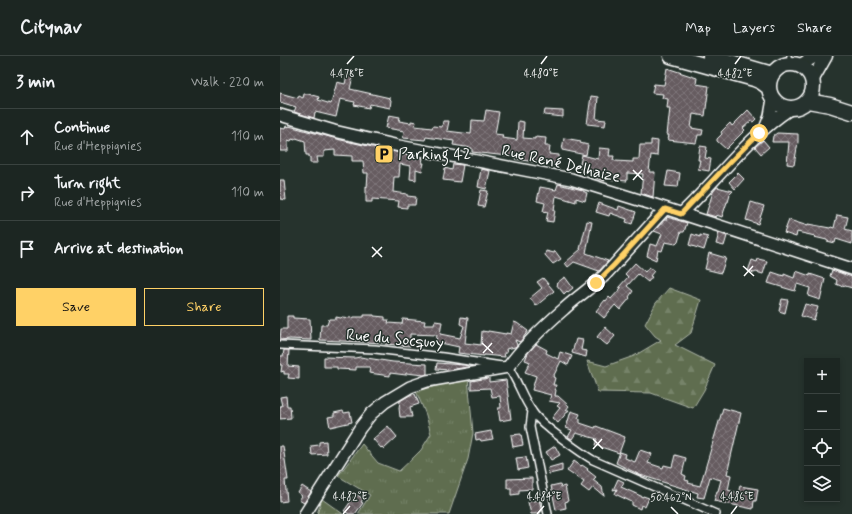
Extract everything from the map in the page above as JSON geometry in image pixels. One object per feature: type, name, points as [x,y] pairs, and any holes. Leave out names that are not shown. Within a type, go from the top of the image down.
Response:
[{"type":"highway","points":[[672,56],[754,78],[761,82],[782,107],[796,108],[803,105],[812,90]]},
{"type":"highway","points":[[710,56],[772,74]]},
{"type":"highway","points":[[771,94],[770,80],[772,74],[775,70],[793,62],[806,69],[812,90],[830,105],[852,112]]},
{"type":"highway","points":[[812,90],[852,102]]},
{"type":"main road","points":[[793,62],[815,56]]},
{"type":"main road","points":[[812,90],[826,56]]},
{"type":"street","points":[[765,128],[770,116],[771,94]]},
{"type":"street","points":[[681,214],[751,140],[790,108]]},
{"type":"street","name":"Rue René Delhaize","points":[[280,115],[334,131],[400,146],[571,180],[852,269]]},
{"type":"street","points":[[305,514],[360,428],[371,414],[384,402],[410,387],[427,380],[508,368],[518,353],[564,308],[605,275],[665,209]]},
{"type":"street","name":"Rue du Socquoy","points":[[280,344],[376,349],[443,357],[508,368]]},
{"type":"street","points":[[508,368],[532,411],[576,450],[593,460],[716,514]]},
{"type":"street","points":[[532,411],[530,427],[548,514]]},
{"type":"green space","points":[[669,288],[701,300],[691,333],[675,345],[715,365],[704,390],[693,408],[651,393],[598,392],[587,361],[606,366],[634,356],[661,340],[655,336],[645,324],[656,303]]},
{"type":"green space","points":[[468,378],[473,433],[468,459],[449,514],[358,514],[370,495],[338,476],[362,444],[378,463],[399,471],[421,450],[431,434],[426,415],[416,391]]},
{"type":"green space","points":[[322,499],[343,514],[317,514]]},
{"type":"building","points":[[667,68],[697,78],[696,84],[709,86],[705,116],[693,114],[691,128],[703,130],[702,135],[698,135],[696,143],[668,140],[669,135],[667,135],[670,108],[667,108],[668,99],[662,98],[663,94],[652,93],[654,84],[664,85]]},
{"type":"building","points":[[348,71],[354,72],[350,89],[390,98],[390,108],[370,104],[369,108],[354,105],[355,102],[340,99],[336,117],[315,112],[314,118],[294,112],[296,107],[280,102],[280,93],[298,98],[299,96],[303,98],[304,94],[308,94],[319,97],[318,100],[331,104],[337,82],[345,84]]},
{"type":"building","points":[[591,96],[598,97],[596,119],[606,120],[605,126],[587,124]]},
{"type":"building","points":[[486,110],[499,112],[495,134],[503,135],[502,138],[517,140],[518,121],[524,122],[523,138],[546,138],[545,146],[550,146],[549,154],[559,155],[559,164],[535,162],[515,159],[516,157],[472,152],[472,148],[453,145],[454,141],[426,137],[425,140],[403,138],[404,131],[386,128],[389,115],[400,117],[399,121],[411,123],[411,121],[416,122],[415,126],[432,128],[433,126],[442,127],[443,121],[449,121],[447,131],[471,134],[472,120],[484,121]]},
{"type":"building","points":[[545,110],[563,111],[563,117],[544,115]]},
{"type":"building","points":[[748,110],[756,119],[753,122],[751,121],[743,128],[745,130],[726,149],[717,141],[717,139],[722,134],[721,132],[730,123],[732,126]]},
{"type":"building","points":[[286,126],[423,158],[422,163],[424,163],[422,171],[416,169],[416,180],[410,179],[411,166],[400,164],[399,177],[394,177],[393,192],[416,197],[415,205],[407,205],[407,208],[398,207],[399,201],[372,199],[372,202],[366,202],[368,173],[364,173],[363,161],[352,161],[352,156],[335,155],[335,150],[324,151],[324,157],[317,157],[318,163],[310,163],[309,155],[306,155],[305,141],[296,138],[295,140],[292,139],[291,141],[288,140],[288,151],[280,151],[280,128],[285,129]]},
{"type":"building","points":[[777,133],[798,134],[794,165],[787,164],[789,142],[772,142],[773,136]]},
{"type":"building","points":[[564,138],[581,141],[580,143],[588,145],[586,155],[562,150]]},
{"type":"building","points":[[651,140],[658,141],[657,156],[651,155],[649,172],[655,172],[653,197],[641,193],[643,174],[627,173],[627,181],[605,179],[605,181],[595,178],[595,173],[579,168],[582,155],[598,159],[599,148],[610,149],[609,156],[614,156],[613,160],[615,161],[633,162],[633,159],[639,159],[640,145],[651,145]]},
{"type":"building","points":[[763,140],[769,147],[761,154],[755,147]]},
{"type":"building","points":[[700,146],[707,147],[705,158],[711,159],[709,171],[698,169],[700,160],[698,160]]},
{"type":"building","points":[[453,164],[463,165],[460,182],[443,180],[445,168],[452,170]]},
{"type":"building","points":[[481,169],[490,171],[486,189],[478,187]]},
{"type":"building","points":[[668,171],[680,173],[678,187],[665,186]]},
{"type":"building","points":[[738,173],[744,179],[735,189],[729,182]]},
{"type":"building","points":[[280,180],[284,180],[286,200],[280,199]]},
{"type":"building","points":[[558,184],[583,190],[587,193],[585,201],[576,198],[576,202],[556,196],[553,222],[546,221],[548,212],[543,211],[545,203],[537,201],[540,187],[556,190]]},
{"type":"building","points":[[717,187],[733,191],[729,195],[722,217],[706,214],[713,192]]},
{"type":"building","points":[[481,190],[488,191],[484,207],[478,206]]},
{"type":"building","points":[[751,202],[764,206],[758,224],[746,220]]},
{"type":"building","points":[[599,203],[618,210],[619,206],[636,212],[632,224],[626,222],[627,219],[610,213],[609,216],[596,212]]},
{"type":"building","points":[[837,215],[848,217],[845,229],[852,231],[852,244],[836,239],[835,243],[797,232],[796,237],[784,233],[789,220],[808,226],[808,224],[834,228]]},
{"type":"building","points":[[667,217],[687,223],[684,232],[681,232],[678,242],[676,244],[665,242],[662,251],[658,250],[656,260],[647,256],[650,244],[657,246],[662,234],[654,231],[664,220],[666,220]]},
{"type":"building","points":[[587,221],[592,222],[586,253],[608,261],[599,271],[574,262],[568,267],[565,263],[581,249]]},
{"type":"building","points":[[719,233],[727,236],[724,246],[716,244]]},
{"type":"building","points":[[692,234],[700,237],[700,235],[708,237],[704,250],[689,245]]},
{"type":"building","points":[[546,251],[554,253],[555,251],[561,259],[553,264],[545,255]]},
{"type":"building","points":[[709,253],[726,258],[721,273],[705,269]]},
{"type":"building","points":[[758,259],[767,261],[763,274],[748,271],[752,260],[757,262]]},
{"type":"building","points":[[635,263],[645,272],[649,267],[654,271],[650,276],[652,277],[648,282],[638,274],[627,286],[633,291],[629,297],[630,298],[620,310],[615,305],[604,318],[596,311],[605,300],[606,301],[609,297],[611,299],[621,288],[619,287],[628,277],[625,274]]},
{"type":"building","points":[[832,270],[852,277],[852,288],[836,284],[837,280],[830,276]]},
{"type":"building","points":[[796,271],[825,279],[820,300],[808,296],[810,288],[797,284],[795,291],[768,283],[772,272],[784,276],[784,274],[794,278]]},
{"type":"building","points":[[565,277],[573,288],[564,294],[556,284]]},
{"type":"building","points":[[543,278],[554,291],[536,306],[530,298],[542,288],[537,282]]},
{"type":"building","points":[[782,299],[788,300],[785,313],[779,311]]},
{"type":"building","points":[[805,304],[818,307],[814,320],[801,316]]},
{"type":"building","points":[[364,315],[385,317],[385,320],[389,320],[388,323],[402,324],[403,319],[425,321],[424,325],[434,325],[435,321],[442,322],[440,334],[460,338],[464,326],[460,324],[461,317],[468,318],[465,343],[481,345],[482,331],[511,334],[514,322],[528,331],[520,342],[515,340],[517,345],[515,347],[506,349],[507,353],[504,353],[505,357],[458,353],[459,347],[436,342],[437,335],[410,334],[410,346],[385,343],[320,340],[321,325],[327,325],[329,319],[336,319],[336,317],[364,317]]},
{"type":"building","points":[[287,316],[293,316],[293,318],[310,319],[311,340],[280,340],[281,329],[287,329]]},
{"type":"building","points":[[605,327],[615,336],[607,345],[597,337]]},
{"type":"building","points":[[576,339],[583,340],[581,350],[587,351],[586,357],[572,353]]},
{"type":"building","points":[[536,344],[547,350],[546,353],[558,359],[560,352],[572,356],[568,365],[561,361],[553,377],[555,378],[553,385],[556,385],[555,396],[558,396],[569,406],[566,410],[569,410],[558,423],[552,418],[560,408],[557,406],[560,403],[549,401],[551,395],[532,390],[536,376],[525,372],[530,362],[525,360],[528,353]]},
{"type":"building","points":[[284,350],[289,350],[288,366],[299,367],[299,379],[288,378],[289,374],[284,374],[284,371],[281,372],[282,365],[280,365],[280,356],[283,356]]},
{"type":"building","points":[[324,357],[360,357],[393,362],[427,364],[427,374],[406,373],[406,375],[390,373],[390,376],[369,373],[370,367],[356,367],[356,370],[337,369],[337,367],[324,367]]},
{"type":"building","points":[[437,363],[464,365],[468,367],[449,370],[436,369]]},
{"type":"building","points":[[489,378],[489,382],[506,380],[511,419],[500,421],[498,408],[501,408],[500,396],[492,397],[490,388],[471,389],[471,381]]},
{"type":"building","points":[[415,394],[419,404],[410,407],[412,417],[400,417],[400,401],[410,395]]},
{"type":"building","points":[[286,396],[287,406],[290,406],[291,418],[280,419],[280,406],[282,406],[280,397]]},
{"type":"building","points":[[723,408],[741,413],[727,474],[731,475],[728,490],[738,493],[740,486],[758,489],[753,509],[714,501],[721,480],[710,477],[704,498],[697,497],[698,493],[640,475],[616,463],[620,452],[626,454],[625,458],[635,462],[640,450],[652,454],[648,463],[663,468],[664,465],[672,467],[675,455],[686,458],[682,474],[686,476],[685,480],[689,481],[688,483],[700,486]]},
{"type":"building","points":[[343,411],[344,413],[350,412],[352,422],[330,427],[328,417],[334,416],[334,413]]},
{"type":"building","points":[[571,411],[580,414],[578,418],[580,419],[580,423],[595,428],[596,426],[625,437],[619,453],[595,445],[597,439],[576,433],[572,439],[568,437],[572,430],[566,428]]},
{"type":"building","points":[[388,426],[397,437],[384,449],[382,447],[381,448],[373,439]]},
{"type":"building","points":[[491,431],[493,439],[481,441],[480,439],[476,440],[475,434]]},
{"type":"building","points":[[521,434],[523,445],[513,447],[511,435]]},
{"type":"building","points":[[326,441],[327,454],[312,455],[311,446],[319,445],[319,442]]},
{"type":"building","points":[[280,446],[283,446],[288,480],[285,480],[287,501],[280,502]]},
{"type":"building","points":[[555,446],[560,455],[551,460],[546,452]]},
{"type":"building","points":[[526,457],[528,468],[518,470],[516,458]]},
{"type":"building","points":[[574,461],[588,469],[587,470],[596,477],[593,480],[602,487],[604,496],[593,487],[589,492],[581,486],[584,482],[567,471]]},
{"type":"building","points":[[562,464],[562,471],[549,474],[548,468]]},
{"type":"building","points":[[532,478],[532,489],[519,490],[519,494],[511,495],[511,488],[507,488],[507,479]]},
{"type":"building","points":[[618,479],[624,482],[621,487],[643,497],[649,498],[645,507],[641,505],[640,509],[632,505],[632,502],[615,494],[617,489],[613,490]]},
{"type":"building","points":[[560,484],[561,487],[565,486],[568,501],[565,502],[566,508],[556,510],[551,486]]},
{"type":"building","points":[[302,486],[311,492],[304,503],[299,500],[302,496],[298,493]]},
{"type":"building","points":[[356,494],[363,499],[361,502],[363,503],[355,514],[349,514],[344,511]]},
{"type":"building","points":[[539,500],[542,511],[540,514],[531,514],[528,502]]},
{"type":"place","name":"Parking 42","points":[[384,154]]},
{"type":"route","points":[[596,283],[665,209],[681,214],[759,133]]}]
